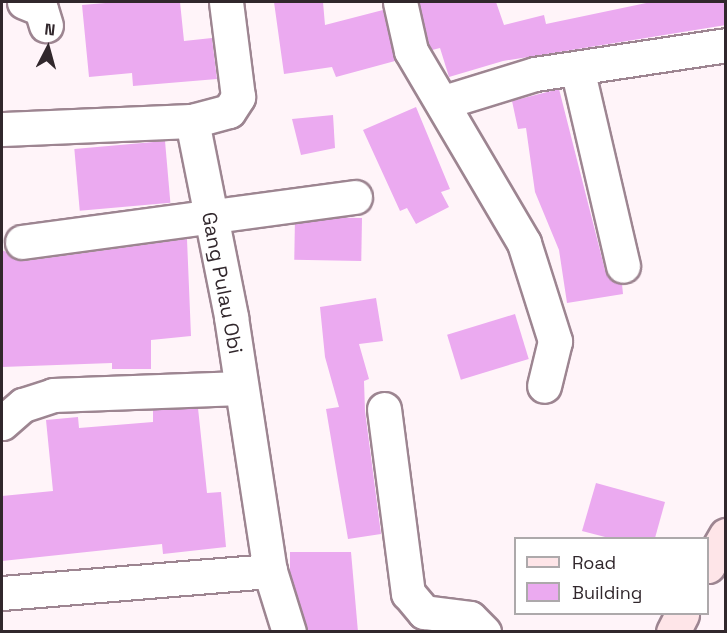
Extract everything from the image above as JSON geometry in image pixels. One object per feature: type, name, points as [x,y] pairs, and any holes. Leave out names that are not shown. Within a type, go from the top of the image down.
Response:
[{"type":"street","points":[[24,2],[41,9],[46,25]]},
{"type":"street","points":[[2,129],[192,121],[229,111],[238,97],[225,2]]},
{"type":"street","points":[[400,2],[411,51],[506,205],[550,318],[555,341],[544,386]]},
{"type":"street","points":[[444,102],[507,80],[726,45]]},
{"type":"street","points":[[577,68],[623,266]]},
{"type":"street","name":"Gang Pulau Obi","points":[[192,121],[241,388],[270,571],[289,632]]},
{"type":"street","points":[[22,242],[211,219],[355,197]]},
{"type":"street","points":[[2,423],[23,405],[53,395],[241,388]]},
{"type":"street","points":[[384,409],[408,593],[424,612],[470,618],[484,632]]},
{"type":"street","points":[[709,564],[726,535]]},
{"type":"street","points":[[2,593],[270,571]]},
{"type":"street","points":[[673,632],[682,615]]},
{"type":"building","points":[[117,2],[180,2],[184,41],[212,38],[217,79],[133,86],[132,73],[89,77],[82,5]]},
{"type":"building","points":[[274,2],[323,2],[325,25],[383,10],[395,61],[336,77],[332,67],[284,74]]},
{"type":"building","points":[[419,2],[496,2],[504,25],[544,15],[546,24],[651,2],[726,2],[726,25],[503,61],[449,77],[440,48],[432,50],[429,44]]},
{"type":"building","points":[[559,89],[605,270],[622,284],[623,294],[567,303],[559,250],[535,192],[526,128],[518,129],[512,101]]},
{"type":"building","points":[[416,107],[450,189],[441,192],[449,207],[416,224],[407,208],[400,211],[363,130]]},
{"type":"building","points":[[333,115],[335,148],[301,155],[292,119]]},
{"type":"building","points":[[165,141],[170,203],[80,211],[74,149]]},
{"type":"building","points":[[295,217],[362,218],[361,261],[294,260]]},
{"type":"building","points":[[187,239],[191,336],[151,340],[151,369],[112,369],[112,363],[2,367],[2,250],[25,261]]},
{"type":"building","points":[[376,298],[383,341],[359,344],[369,379],[364,381],[365,411],[381,534],[348,539],[326,409],[339,407],[325,357],[320,307]]},
{"type":"building","points":[[515,314],[529,359],[461,380],[447,335]]},
{"type":"building","points":[[198,408],[207,493],[221,492],[226,547],[163,554],[162,544],[2,561],[2,496],[53,491],[46,420],[78,417],[79,428],[153,422],[153,410]]},
{"type":"building","points":[[596,483],[665,502],[655,537],[605,537],[582,531]]},
{"type":"building","points":[[290,552],[351,552],[358,632],[307,632],[290,573]]}]
